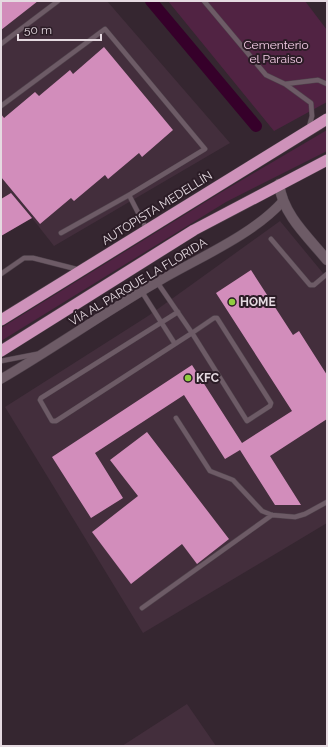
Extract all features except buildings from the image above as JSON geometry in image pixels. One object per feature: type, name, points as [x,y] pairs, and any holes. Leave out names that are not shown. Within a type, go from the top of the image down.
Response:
[{"type":"highway","name":"AUTOPISTA MEDELLÍN","points":[[1,320],[327,119]]},
{"type":"highway","points":[[1,351],[194,230],[327,160]]},
{"type":"street","points":[[279,184],[283,201],[292,219],[327,260]]},
{"type":"street","name":"VÍA AL PARQUE LA FLORIDA","points":[[1,379],[47,352],[157,282],[259,223],[283,201]]},
{"type":"lane","points":[[1,44],[58,1]]},
{"type":"lane","points":[[204,1],[266,75],[285,84],[310,103],[312,116],[308,130]]},
{"type":"lane","points":[[1,106],[105,29],[205,149],[129,195],[61,233]]},
{"type":"lane","points":[[285,84],[318,80],[327,84]]},
{"type":"lane","points":[[129,195],[147,230]]},
{"type":"lane","points":[[271,240],[310,285],[314,285],[327,274]]},
{"type":"lane","points":[[1,274],[24,258],[39,259],[81,270]]},
{"type":"lane","points":[[157,282],[178,312],[192,333],[245,420],[270,406],[271,403],[217,318],[214,318],[192,333],[56,421],[52,421],[40,400],[41,398],[178,312]]},
{"type":"lane","points":[[142,292],[175,344]]},
{"type":"lane","points":[[1,361],[47,352]]},
{"type":"lane","points":[[176,418],[210,471],[233,480],[262,512],[272,515],[295,517],[327,502]]},
{"type":"lane","points":[[142,608],[272,515]]},
{"type":"shaded area","points":[[1,1],[107,1],[230,143],[54,246],[32,218],[1,236]]},
{"type":"shaded area","points":[[280,221],[327,278],[327,523],[143,633],[5,407],[148,316]]},
{"type":"shaded area","points":[[187,704],[216,746],[122,746]]},
{"type":"green space","name":"Cementerio el Paraiso","points":[[168,1],[305,1],[327,30],[327,102],[274,131]]},
{"type":"green space","points":[[327,130],[327,151],[226,202],[1,341],[1,328],[220,193]]},
{"type":"waterway","points":[[151,1],[256,126]]},
{"type":"place","name":"HOME","points":[[232,302]]},
{"type":"place","name":"KFC","points":[[188,378]]}]
